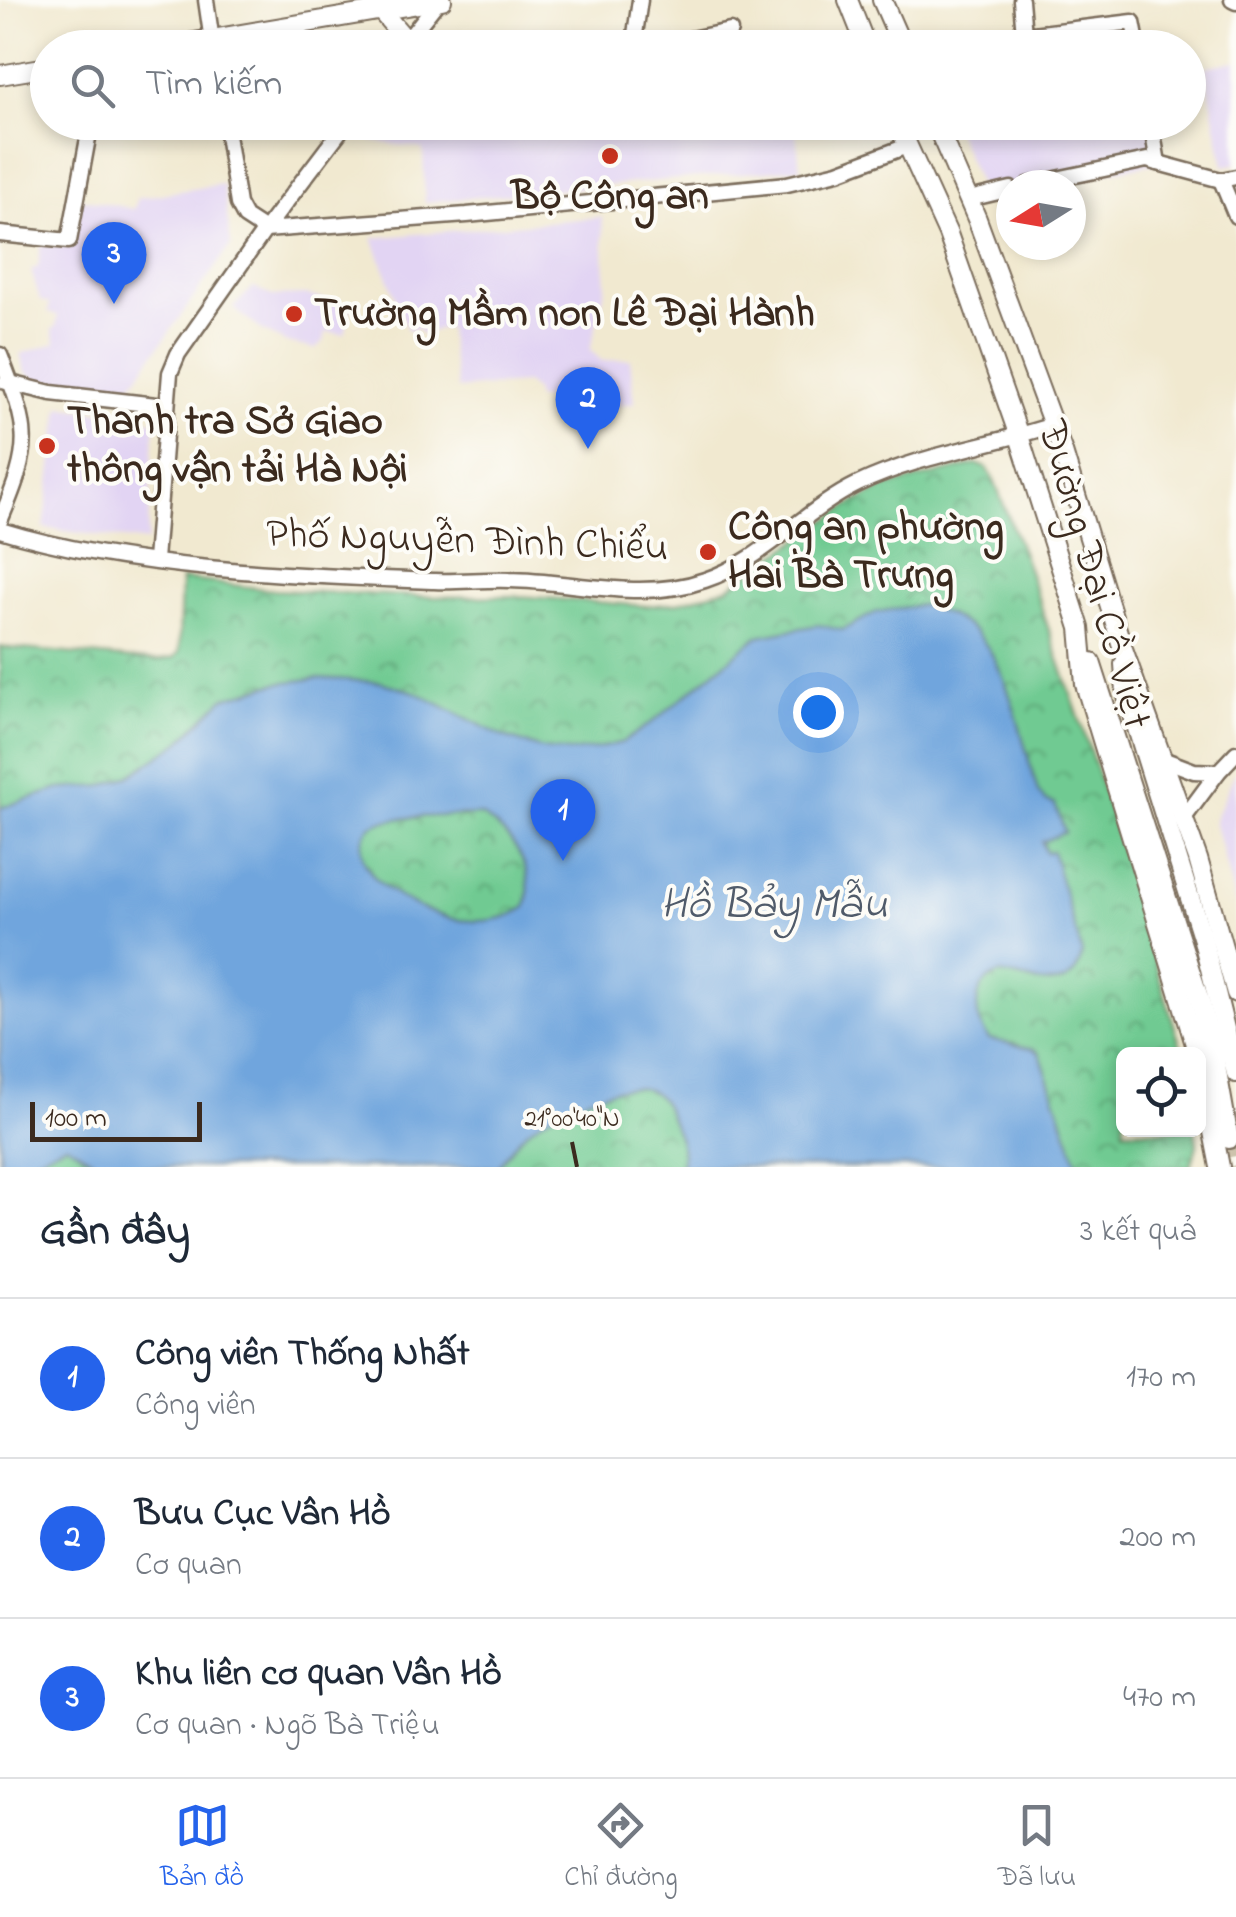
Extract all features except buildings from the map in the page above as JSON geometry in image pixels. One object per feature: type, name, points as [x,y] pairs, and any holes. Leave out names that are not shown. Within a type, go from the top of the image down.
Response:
[{"type":"main road","points":[[281,30],[439,0]]},
{"type":"main road","points":[[848,0],[860,30]]},
{"type":"main road","points":[[882,0],[892,30]]},
{"type":"main road","points":[[381,11],[394,30]]},
{"type":"main road","points":[[0,75],[30,70]]},
{"type":"main road","name":"Đường Đại Cồ Việt","points":[[904,140],[948,234],[1019,436],[1080,628],[1085,684],[1196,1047]]},
{"type":"main road","name":"Đường Đại Cồ Việt","points":[[943,140],[1054,425],[1122,646],[1184,818],[1236,993]]},
{"type":"main road","points":[[1080,628],[1196,986],[1214,1054],[1228,1139]]},
{"type":"main road","points":[[1122,646],[1126,694],[1203,940],[1236,1073]]},
{"type":"main road","name":"Đường Đại Cồ Việt","points":[[1206,1099],[1218,1165]]},
{"type":"street","points":[[206,0],[210,30]]},
{"type":"street","points":[[415,30],[439,0]]},
{"type":"street","points":[[636,30],[640,0]]},
{"type":"street","points":[[1021,0],[1024,30]]},
{"type":"street","points":[[1066,30],[1133,22],[1135,30]]},
{"type":"street","points":[[0,234],[66,243],[69,240],[88,140]]},
{"type":"street","points":[[228,140],[238,204],[245,217],[264,230],[787,184],[838,172],[907,146]]},
{"type":"street","points":[[155,560],[165,406],[170,373],[178,354],[264,230],[333,140]]},
{"type":"street","points":[[1154,140],[1158,162]]},
{"type":"street","points":[[1086,173],[1147,160],[1228,178],[1236,216]]},
{"type":"street","points":[[969,199],[996,193]]},
{"type":"street","points":[[0,354],[6,382],[24,423],[26,449],[0,520]]},
{"type":"street","points":[[6,382],[51,392],[165,406]]},
{"type":"street","name":"Phố Nguyễn Đình Chiểu","points":[[0,530],[34,540],[155,560],[270,571],[637,589],[682,586],[707,580],[730,568],[857,484],[893,469],[1054,425]]},
{"type":"street","points":[[1184,818],[1236,753]]},
{"type":"street","points":[[1165,760],[1194,771],[1218,772]]},
{"type":"shaded area","points":[[1133,22],[1135,30],[1069,30]]},
{"type":"shaded area","points":[[1236,61],[1236,164],[1224,166],[1206,67]]},
{"type":"shaded area","name":"Bộ Công an","points":[[797,140],[800,168],[425,202],[423,149],[374,141]]},
{"type":"shaded area","points":[[960,140],[1154,140],[1158,163],[1086,175],[1086,170],[996,170],[996,190],[983,195]]},
{"type":"shaded area","points":[[223,184],[231,245],[131,386],[119,391],[37,381],[26,372],[20,354],[56,343],[52,329],[58,315],[48,313],[50,304],[40,300],[31,270],[38,267],[41,244],[70,247],[79,198],[134,209],[138,198]]},
{"type":"shaded area","points":[[602,217],[606,286],[590,350],[602,361],[630,359],[635,403],[597,407],[577,394],[536,399],[534,390],[525,383],[457,389],[447,326],[422,335],[418,328],[408,331],[373,238]]},
{"type":"shaded area","name":"Trường Mầm non Lê Đại Hành","points":[[253,287],[272,296],[306,295],[351,306],[345,334],[326,332],[324,341],[315,349],[287,343],[263,331],[233,308]]},
{"type":"shaded area","points":[[60,406],[155,421],[147,542],[44,528]]},
{"type":"shaded area","points":[[1236,771],[1236,906],[1214,820]]},
{"type":"green space","name":"Hồ Bảy Mẫu","points":[[977,464],[987,468],[993,478],[1097,771],[1181,1047],[1116,1047],[1116,1137],[1196,1137],[1191,1167],[0,1167],[0,647],[157,661],[174,658],[179,652],[181,579],[274,590],[434,597],[519,596],[647,606],[677,603],[727,588],[853,503],[886,487]]},
{"type":"water","name":"Hồ Bảy Mẫu","points":[[921,605],[957,619],[980,637],[1010,696],[1038,792],[1055,804],[1065,832],[1042,842],[1046,853],[1052,851],[1082,953],[1078,968],[1062,982],[1051,983],[1000,974],[983,985],[977,1002],[980,1021],[989,1039],[1034,1049],[1040,1054],[1079,1167],[681,1167],[680,1144],[664,1105],[654,1093],[637,1088],[604,1093],[551,1114],[523,1135],[498,1167],[97,1167],[93,1160],[66,1144],[18,1167],[0,1167],[0,808],[59,789],[102,786],[127,777],[180,742],[224,698],[278,683],[320,678],[380,682],[415,692],[504,737],[543,749],[570,752],[600,748],[623,742],[654,721],[758,636],[818,625],[842,630],[877,612]],"holes":[[[481,815],[512,843],[525,866],[528,892],[526,907],[519,911],[485,921],[444,917],[393,893],[367,867],[362,853],[364,837],[373,825],[409,818]]]},
{"type":"tunnel","points":[[1229,1139],[1233,1167]]},
{"type":"place","name":"Bộ Công an","points":[[610,156]]},
{"type":"place","name":"Khu liên cơ quan Vân Hồ","points":[[114,304]]},
{"type":"place","name":"Trường Mầm non Lê Đại Hành","points":[[294,314]]},
{"type":"place","name":"Thanh tra Sở Giao thông vận tải Hà Nội","points":[[47,446]]},
{"type":"place","name":"Bưu Cục Vân Hồ","points":[[588,449]]},
{"type":"place","name":"Công an phường Hai Bà Trưng","points":[[708,552]]},
{"type":"place","name":"Công viên Thống Nhất","points":[[563,861]]}]
